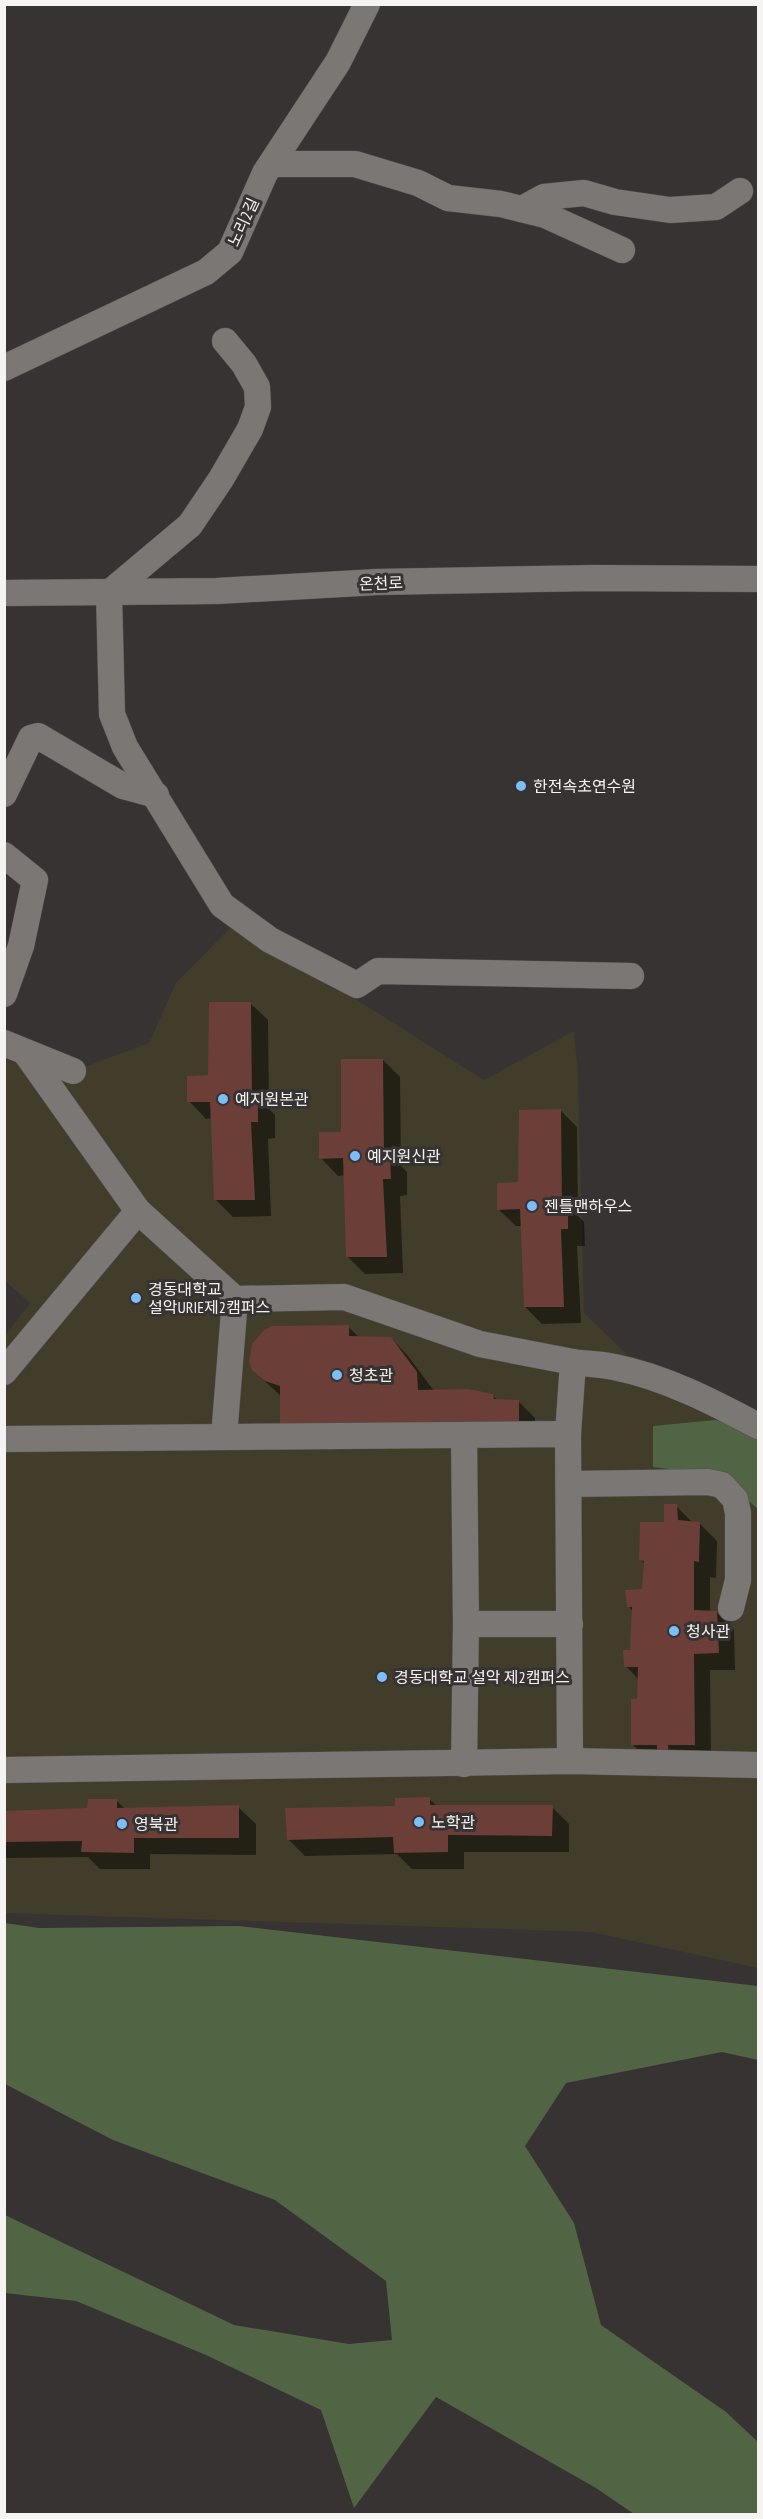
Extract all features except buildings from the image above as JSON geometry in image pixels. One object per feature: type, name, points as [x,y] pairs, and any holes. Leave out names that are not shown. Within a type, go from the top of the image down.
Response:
[{"type":"street","name":"노리2길","points":[[4,368],[206,273],[230,252],[265,173],[338,62],[367,4]]},
{"type":"street","points":[[272,164],[355,164],[418,183],[448,198],[522,209],[545,215],[622,250]]},
{"type":"street","points":[[522,209],[544,197],[584,194],[615,202],[670,210],[716,207],[740,191]]},
{"type":"street","points":[[225,341],[244,364],[257,387],[258,407],[250,429],[190,525],[109,593],[112,714],[125,747],[222,905],[270,940],[357,985],[378,971],[631,976]]},
{"type":"street","name":"온천로","points":[[4,593],[217,591],[378,582],[596,578],[759,579]]},
{"type":"street","points":[[4,794],[31,738],[38,736],[123,786],[156,795]]},
{"type":"street","points":[[4,855],[35,880],[21,946],[4,994]]},
{"type":"street","points":[[15,1047],[73,1071]]},
{"type":"street","points":[[15,1047],[138,1211],[235,1299],[344,1298],[480,1344],[573,1362],[614,1367],[659,1380],[718,1404],[759,1426]]},
{"type":"street","points":[[4,1372],[138,1211]]},
{"type":"street","points":[[224,1437],[235,1299]]},
{"type":"street","points":[[570,1761],[568,1434],[573,1362]]},
{"type":"street","points":[[4,1439],[568,1434]]},
{"type":"street","points":[[464,1435],[466,1624],[464,1764]]},
{"type":"street","points":[[569,1484],[708,1482],[722,1485],[735,1499],[738,1514],[738,1580],[731,1608]]},
{"type":"street","points":[[738,1580],[759,1566]]},
{"type":"street","points":[[466,1624],[570,1624]]},
{"type":"street","points":[[4,1770],[570,1761],[759,1765]]},
{"type":"shaded area","name":"경동대학교 설악 제2캠퍼스","points":[[235,923],[484,1080],[574,1031],[578,1075],[584,1313],[672,1398],[758,1440],[758,1968],[591,1932],[5,1913],[4,1337],[30,1303],[5,1281],[5,1043],[73,1071],[149,1043],[176,983]]},
{"type":"green space","points":[[715,1420],[758,1430],[758,1509],[718,1475],[653,1467],[653,1426]]},
{"type":"green space","points":[[5,1923],[39,1928],[239,1926],[758,1986],[758,2060],[722,2052],[566,2083],[525,2146],[574,2223],[601,2325],[726,2412],[758,2442],[758,2514],[634,2514],[596,2488],[436,2397],[354,2508],[321,2410],[206,2355],[76,2301],[5,2293],[5,2215],[234,2325],[349,2344],[392,2340],[386,2281],[275,2200],[113,2140],[5,2084]]},
{"type":"place","name":"한전속초연수원","points":[[521,786]]},
{"type":"place","name":"예지원본관","points":[[223,1099]]},
{"type":"place","name":"예지원신관","points":[[355,1156]]},
{"type":"place","name":"젠틀맨하우스","points":[[532,1206]]},
{"type":"place","name":"경동대학교 설악URIE제2캠퍼스","points":[[136,1298]]},
{"type":"place","name":"청초관","points":[[337,1375]]},
{"type":"place","name":"청사관","points":[[674,1631]]},
{"type":"place","name":"경동대학교 설악 제2캠퍼스","points":[[382,1677]]},
{"type":"place","name":"노학관","points":[[419,1822]]},
{"type":"place","name":"영북관","points":[[122,1824]]}]
